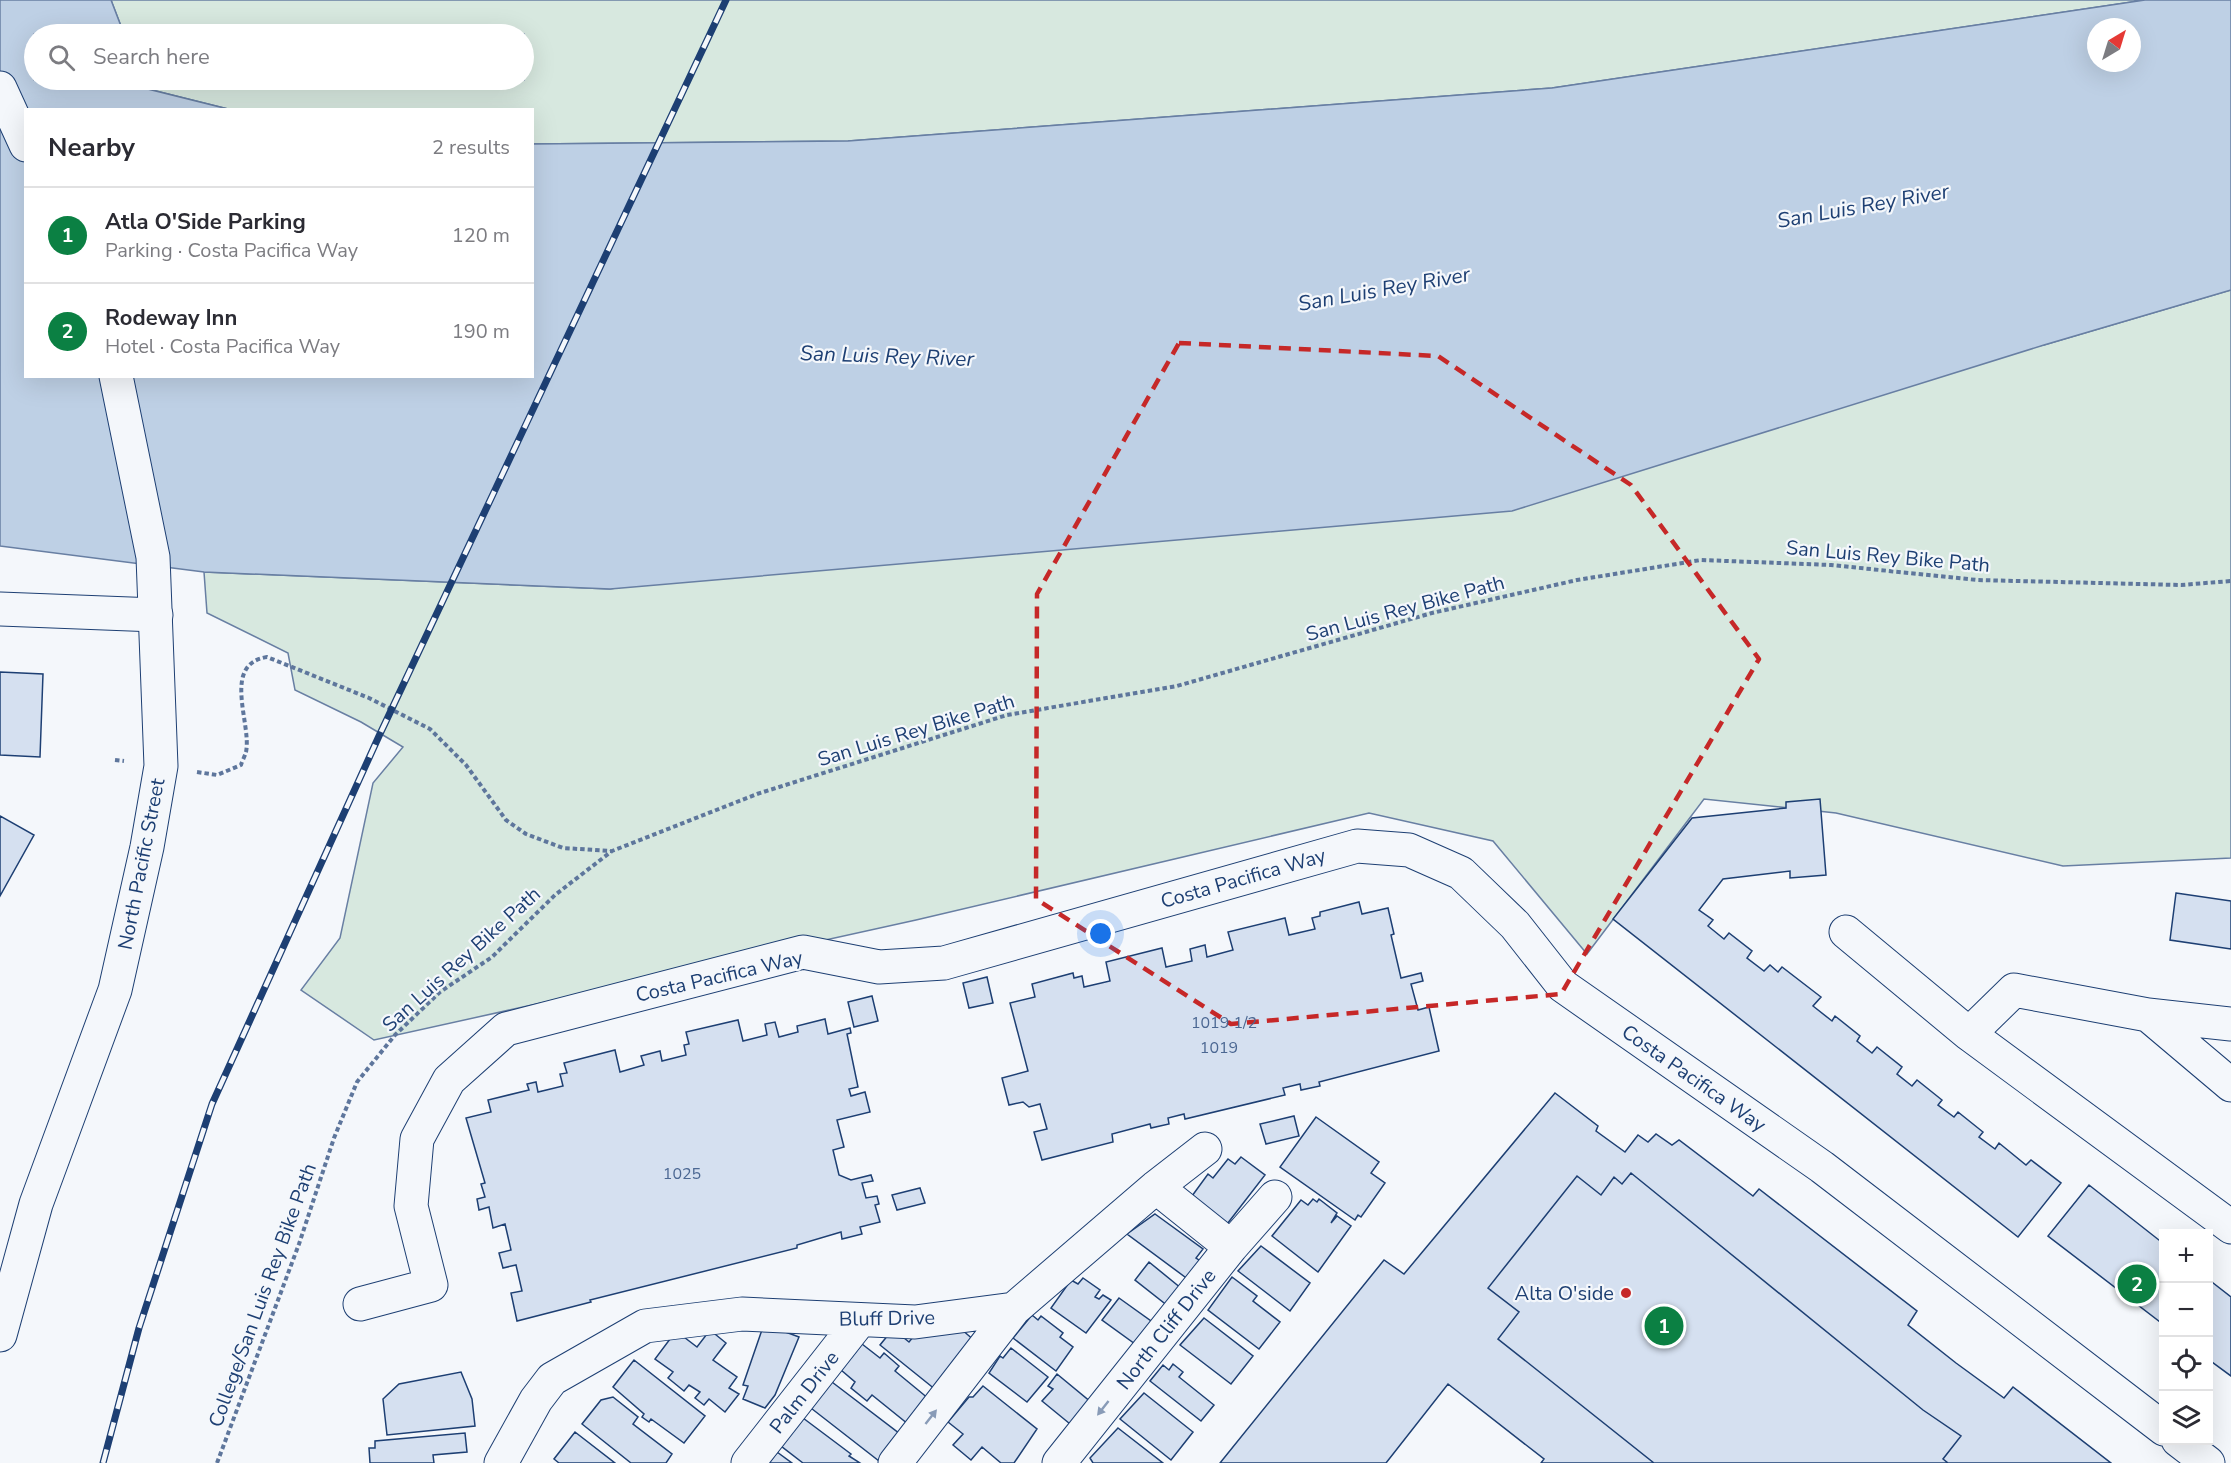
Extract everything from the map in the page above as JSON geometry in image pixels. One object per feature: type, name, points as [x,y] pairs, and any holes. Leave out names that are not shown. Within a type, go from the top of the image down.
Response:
[{"type":"street","points":[[0,88],[24,141]]},
{"type":"street","name":"North Pacific Street","points":[[0,1335],[36,1204],[115,990],[147,847],[161,766],[153,557],[116,378]]},
{"type":"street","points":[[0,609],[155,608]]},
{"type":"street","name":"Costa Pacifica Way","points":[[360,1304],[431,1285],[411,1206],[417,1139],[449,1080],[506,1029],[803,952],[879,967],[944,963],[1357,846],[1410,850],[1461,873],[1515,925],[1563,986],[1822,1167],[2159,1426]]},
{"type":"street","points":[[1846,932],[1969,1034],[2231,1227]]},
{"type":"street","points":[[1969,1034],[2014,990],[2148,1015],[2231,1024]]},
{"type":"street","points":[[2148,1015],[2231,1085]]},
{"type":"street","points":[[895,1463],[1014,1309],[1156,1186],[1205,1149]]},
{"type":"street","points":[[1156,1186],[1231,1247]]},
{"type":"street","name":"North Cliff Drive","points":[[1059,1463],[1231,1247],[1275,1197]]},
{"type":"street","name":"Bluff Drive","points":[[501,1463],[536,1400],[552,1379],[645,1326],[742,1314],[915,1322],[1014,1309]]},
{"type":"street","name":"Palm Drive","points":[[748,1463],[860,1320]]},
{"type":"street","points":[[2185,1445],[2208,1463]]},
{"type":"path","name":"San Luis Rey Bike Path","points":[[334,1138],[357,1082],[395,1035],[440,992],[492,957],[555,895],[612,851],[757,794],[1006,715],[1177,686],[1432,613],[1577,580],[1701,560],[1831,565],[1977,580],[2181,585],[2231,581]]},
{"type":"path","name":"San Luis Rey Bike Path","points":[[197,772],[217,775],[241,765],[246,750],[241,700],[242,681],[249,664],[267,657],[369,698],[430,729],[466,765],[506,820],[526,834],[563,848],[612,851]]},
{"type":"path","name":"College/San Luis Rey Bike Path","points":[[217,1463],[299,1244],[334,1138]]},
{"type":"highlighted area","points":[[1179,343],[1438,356],[1631,485],[1759,659],[1561,994],[1231,1024],[1036,899],[1037,594]]},
{"type":"shaded area","points":[[111,0],[2145,0],[1552,88],[848,141],[534,144],[534,108],[224,108],[152,90],[534,90],[534,24],[120,24]]},
{"type":"shaded area","points":[[2231,290],[2231,858],[2063,866],[1836,813],[1704,799],[1587,954],[1493,841],[1369,813],[916,920],[374,1040],[301,990],[340,938],[373,783],[403,747],[361,722],[295,690],[288,653],[207,613],[204,572],[610,589],[2044,345]]},
{"type":"water","name":"San Luis Rey River","points":[[0,0],[111,0],[120,24],[24,24],[24,90],[152,90],[224,108],[24,108],[24,378],[534,378],[534,144],[848,141],[1552,88],[2145,0],[2231,0],[2231,290],[2044,345],[1512,511],[610,589],[204,572],[0,546]]},
{"type":"building","points":[[0,672],[43,674],[40,757],[0,755]]},
{"type":"building","points":[[1820,799],[1826,875],[1790,878],[1790,871],[1723,879],[1699,910],[1713,920],[1708,926],[1724,939],[1729,933],[1752,951],[1747,958],[1764,971],[1770,965],[1778,972],[1782,967],[1821,997],[1813,1006],[1832,1021],[1835,1016],[1860,1036],[1857,1041],[1872,1053],[1877,1047],[1902,1067],[1897,1074],[1912,1086],[1917,1080],[1942,1100],[1938,1105],[1954,1117],[1958,1112],[1983,1132],[1979,1137],[1995,1149],[1999,1143],[2026,1165],[2031,1160],[2061,1183],[2018,1237],[1613,919],[1692,818],[1786,808],[1786,802]]},
{"type":"building","points":[[0,816],[34,835],[0,896]]},
{"type":"building","points":[[2176,893],[2231,901],[2231,949],[2170,940]]},
{"type":"building","points":[[1359,902],[1362,914],[1388,908],[1394,934],[1391,935],[1401,978],[1421,973],[1423,981],[1411,984],[1418,1010],[1429,1007],[1439,1051],[1319,1082],[1320,1086],[1301,1090],[1300,1084],[1283,1088],[1285,1095],[1185,1119],[1184,1114],[1168,1118],[1169,1124],[1151,1128],[1150,1124],[1112,1134],[1113,1142],[1042,1160],[1034,1132],[1047,1129],[1040,1104],[1029,1107],[1023,1102],[1009,1105],[1002,1078],[1028,1071],[1010,1003],[1035,997],[1032,984],[1073,973],[1074,978],[1082,976],[1084,987],[1110,981],[1106,962],[1162,948],[1166,967],[1192,961],[1190,949],[1205,945],[1207,957],[1233,950],[1228,932],[1285,918],[1289,935],[1315,929],[1312,918],[1320,916],[1320,912]]},
{"type":"building","points":[[987,977],[993,1003],[969,1008],[963,983]]},
{"type":"building","points":[[872,996],[878,1021],[854,1027],[848,1002]]},
{"type":"building","points":[[825,1019],[828,1034],[850,1028],[851,1033],[847,1034],[858,1087],[849,1089],[851,1096],[865,1092],[870,1112],[837,1120],[844,1147],[833,1150],[839,1175],[851,1180],[871,1175],[873,1181],[862,1183],[866,1198],[877,1196],[879,1204],[875,1205],[880,1222],[860,1227],[862,1234],[842,1239],[841,1232],[797,1245],[797,1248],[590,1300],[591,1302],[517,1321],[511,1293],[522,1291],[516,1265],[503,1268],[499,1253],[511,1250],[505,1224],[493,1228],[489,1207],[479,1210],[477,1199],[485,1197],[481,1184],[485,1183],[466,1118],[491,1112],[488,1100],[529,1090],[527,1084],[536,1082],[538,1092],[563,1086],[560,1074],[567,1073],[564,1063],[615,1050],[620,1072],[644,1065],[641,1056],[660,1051],[662,1061],[686,1055],[684,1045],[689,1044],[686,1032],[738,1020],[743,1041],[767,1035],[765,1024],[775,1022],[779,1037],[798,1032],[797,1026]]},
{"type":"building","name":"Alta O'side","points":[[1555,1093],[1598,1126],[1596,1131],[1625,1152],[1638,1135],[1648,1142],[1656,1134],[1672,1145],[1679,1140],[1753,1196],[1759,1189],[1917,1311],[1908,1325],[1956,1363],[2004,1398],[2013,1387],[2111,1463],[1541,1463],[1544,1459],[1448,1384],[1386,1463],[1220,1463],[1384,1260],[1404,1274]]},
{"type":"building","points":[[1294,1116],[1299,1136],[1266,1144],[1260,1124]]},
{"type":"building","points":[[1316,1117],[1379,1162],[1371,1173],[1385,1183],[1361,1217],[1358,1215],[1355,1220],[1280,1167]]},
{"type":"building","points":[[1241,1157],[1265,1175],[1224,1228],[1192,1196],[1208,1174],[1213,1178],[1228,1159],[1235,1164]]},
{"type":"building","points":[[1631,1173],[1923,1410],[1961,1436],[1943,1459],[1948,1463],[1654,1463],[1498,1339],[1519,1312],[1488,1288],[1577,1176],[1601,1195],[1614,1177],[1622,1184]]},
{"type":"building","points":[[2089,1185],[2159,1240],[2159,1321],[2048,1236]]},
{"type":"building","points":[[920,1188],[925,1203],[897,1210],[892,1195]]},
{"type":"building","points":[[1313,1199],[1317,1202],[1319,1199],[1337,1213],[1331,1223],[1337,1216],[1351,1226],[1318,1272],[1272,1236],[1301,1200],[1308,1205]]},
{"type":"building","points":[[1155,1214],[1203,1249],[1196,1258],[1202,1262],[1189,1280],[1127,1234]]},
{"type":"building","points":[[1261,1246],[1310,1283],[1290,1311],[1238,1271]]},
{"type":"building","points":[[1149,1262],[1187,1293],[1173,1310],[1135,1280]]},
{"type":"building","points":[[1232,1277],[1257,1296],[1253,1301],[1280,1322],[1259,1349],[1208,1310]]},
{"type":"building","points":[[1083,1278],[1100,1290],[1095,1297],[1099,1299],[1103,1295],[1111,1300],[1086,1333],[1051,1308],[1071,1280],[1078,1284]]},
{"type":"building","points":[[2213,1283],[2231,1297],[2231,1376],[2213,1363]]},
{"type":"building","points":[[1119,1298],[1158,1326],[1142,1349],[1102,1320]]},
{"type":"building","points":[[1032,1315],[1038,1320],[1041,1316],[1063,1333],[1060,1337],[1073,1347],[1056,1371],[1013,1338]]},
{"type":"building","points":[[1204,1318],[1253,1356],[1231,1384],[1180,1345]]},
{"type":"building","points":[[954,1323],[975,1341],[936,1390],[880,1345],[893,1329],[909,1342],[923,1325]]},
{"type":"building","points":[[764,1324],[799,1337],[775,1395],[765,1408],[743,1399],[748,1386],[743,1385]]},
{"type":"building","points":[[710,1330],[726,1343],[713,1360],[737,1377],[729,1388],[739,1394],[725,1412],[709,1399],[704,1405],[695,1398],[700,1392],[689,1385],[684,1391],[668,1378],[673,1372],[655,1359],[676,1331],[697,1347]]},
{"type":"building","points":[[862,1344],[880,1358],[884,1353],[899,1366],[895,1371],[929,1399],[908,1424],[872,1395],[867,1401],[851,1388],[855,1382],[841,1370]]},
{"type":"building","points":[[1011,1348],[1048,1377],[1027,1402],[989,1373],[1000,1356],[1003,1358]]},
{"type":"building","points":[[634,1360],[705,1416],[684,1443],[651,1419],[649,1422],[642,1417],[644,1414],[613,1387]]},
{"type":"building","points":[[1173,1364],[1183,1372],[1179,1377],[1214,1405],[1201,1421],[1150,1381],[1163,1365],[1169,1370]]},
{"type":"building","points":[[461,1372],[472,1399],[475,1426],[387,1435],[383,1399],[399,1384]]},
{"type":"building","points":[[1057,1374],[1092,1403],[1075,1428],[1042,1401],[1053,1389],[1048,1386]]},
{"type":"building","points":[[828,1379],[900,1434],[879,1461],[807,1405]]},
{"type":"building","points":[[983,1386],[1037,1429],[1014,1463],[1001,1463],[982,1447],[971,1460],[953,1445],[963,1434],[948,1422],[969,1397],[973,1397]]},
{"type":"building","points":[[1144,1393],[1193,1432],[1171,1460],[1120,1419]]},
{"type":"building","points":[[613,1397],[638,1417],[633,1424],[672,1454],[666,1463],[631,1463],[582,1424],[601,1400]]},
{"type":"building","points":[[803,1418],[860,1463],[803,1463],[781,1446]]},
{"type":"building","points":[[1118,1428],[1163,1463],[1093,1463],[1090,1458]]},
{"type":"building","points":[[575,1432],[615,1463],[559,1463],[554,1459]]},
{"type":"building","points":[[465,1433],[467,1452],[433,1455],[434,1463],[370,1463],[369,1448],[375,1448],[375,1441]]},
{"type":"building","points":[[777,1452],[792,1463],[769,1463]]},
{"type":"railway","points":[[103,1463],[139,1328],[212,1104],[379,736],[726,0]]},
{"type":"place","name":"Rodeway Inn","points":[[2137,1284]]},
{"type":"place","name":"Alta O'side","points":[[1626,1293]]},
{"type":"place","name":"Atla O'Side Parking","points":[[1664,1326]]}]
